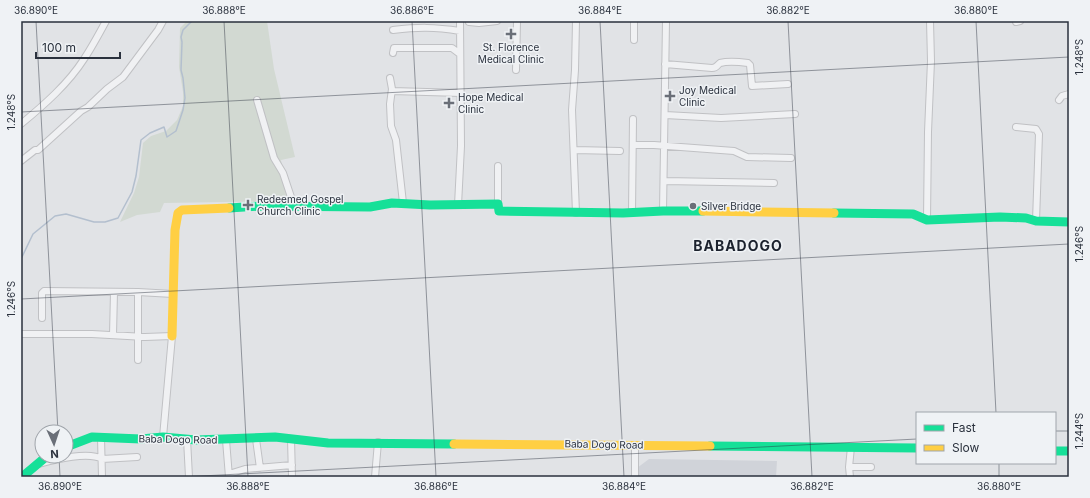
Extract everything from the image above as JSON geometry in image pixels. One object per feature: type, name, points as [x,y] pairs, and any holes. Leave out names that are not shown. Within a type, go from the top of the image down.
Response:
[{"type":"street","points":[[21,124],[38,111],[83,62],[106,21]]},
{"type":"street","points":[[21,161],[34,150],[38,150],[80,111],[88,107],[120,79],[158,30],[163,21]]},
{"type":"street","points":[[458,205],[461,146],[460,21]]},
{"type":"street","points":[[469,22],[479,23],[497,21]]},
{"type":"street","points":[[516,70],[517,21]]},
{"type":"street","points":[[576,21],[575,70],[572,110],[576,213]]},
{"type":"street","points":[[634,21],[634,40]]},
{"type":"street","points":[[663,211],[666,21]]},
{"type":"street","points":[[927,220],[928,132],[931,62],[930,21]]},
{"type":"street","points":[[393,30],[419,27],[460,31]]},
{"type":"street","points":[[394,53],[394,48],[452,48],[460,54]]},
{"type":"street","points":[[665,64],[716,68],[719,64],[725,63],[748,63],[750,65],[752,86],[788,84]]},
{"type":"street","points":[[390,78],[392,91],[390,104],[390,126],[396,140],[403,203]]},
{"type":"street","points":[[392,91],[461,93]]},
{"type":"street","points":[[1059,100],[1062,96],[1069,94]]},
{"type":"street","points":[[257,100],[274,158],[283,173],[294,206]]},
{"type":"street","points":[[665,115],[721,118],[795,114]]},
{"type":"street","points":[[632,213],[633,119]]},
{"type":"street","points":[[1016,127],[1036,129],[1039,134],[1036,221]]},
{"type":"street","points":[[633,145],[654,145],[734,151],[747,157],[791,158]]},
{"type":"street","points":[[574,150],[620,151]]},
{"type":"street","points":[[498,166],[499,211],[576,213],[632,213],[663,211],[913,214],[927,220],[1000,217],[1026,218],[1036,221],[1069,222]]},
{"type":"street","points":[[664,181],[774,183]]},
{"type":"street","points":[[163,437],[172,336],[175,230],[178,213],[182,210],[294,206],[370,207],[392,203],[458,205],[498,204]]},
{"type":"street","points":[[42,318],[43,291],[173,294]]},
{"type":"street","points":[[113,336],[114,292]]},
{"type":"street","points":[[138,292],[138,360]]},
{"type":"street","points":[[21,334],[172,336]]},
{"type":"street","name":"Baba Dogo Road","points":[[74,444],[92,437],[141,439],[163,437],[196,440],[256,439],[275,437],[328,442],[916,448]]},
{"type":"street","points":[[101,438],[102,477]]},
{"type":"street","points":[[187,439],[189,477]]},
{"type":"street","points":[[256,439],[260,468]]},
{"type":"street","points":[[291,439],[292,477]]},
{"type":"street","points":[[226,440],[229,476],[245,469],[292,465]]},
{"type":"street","points":[[375,477],[378,442]]},
{"type":"street","points":[[635,445],[635,477]]},
{"type":"street","points":[[850,477],[849,467],[851,448]]},
{"type":"street","points":[[1056,451],[1069,451]]},
{"type":"street","points":[[22,477],[35,465],[68,457],[97,456],[102,459],[137,457]]},
{"type":"street","points":[[849,467],[871,467]]},
{"type":"shaded area","points":[[187,21],[267,21],[274,69],[295,157],[281,160],[288,201],[164,203],[160,212],[137,215],[120,222],[134,193],[139,177],[143,143],[151,136],[166,131],[177,120],[183,106],[183,92],[179,67],[180,28]]},
{"type":"shaded area","points":[[649,459],[777,461],[776,477],[637,477],[637,468]]},
{"type":"waterway","points":[[21,259],[33,234],[55,216],[66,214],[94,222],[105,222],[118,218],[132,192],[136,176],[141,140],[150,133],[164,127],[167,137],[176,131],[183,110],[185,98],[181,70],[181,37],[183,30],[192,21]]},
{"type":"traffic: fast","points":[[229,208],[262,206],[370,207],[392,203],[430,205],[498,204],[499,211],[623,213],[703,211]]},
{"type":"traffic: fast","points":[[834,213],[913,214],[927,220],[1000,217],[1026,218],[1036,221],[1069,222]]},
{"type":"traffic: fast","points":[[74,444],[92,437],[141,439],[163,437],[196,440],[275,437],[328,443],[454,444]]},
{"type":"traffic: fast","points":[[710,446],[916,448]]},
{"type":"traffic: fast","points":[[1056,451],[1069,451]]},
{"type":"traffic: fast","points":[[22,477],[37,464]]},
{"type":"traffic: slow","points":[[172,336],[175,230],[178,213],[182,210],[229,208]]},
{"type":"traffic: slow","points":[[703,211],[834,213]]},
{"type":"traffic: slow","points":[[454,444],[710,446]]},
{"type":"place","name":"St. Florence Medical Clinic","points":[[511,34]]},
{"type":"place","name":"Joy Medical Clinic","points":[[670,96]]},
{"type":"place","name":"Hope Medical Clinic","points":[[449,103]]},
{"type":"place","name":"Redeemed Gospel Church Clinic","points":[[248,205]]},
{"type":"place","name":"Silver Bridge","points":[[693,206]]},
{"type":"district","name":"BABADOGO","points":[[738,246]]}]
